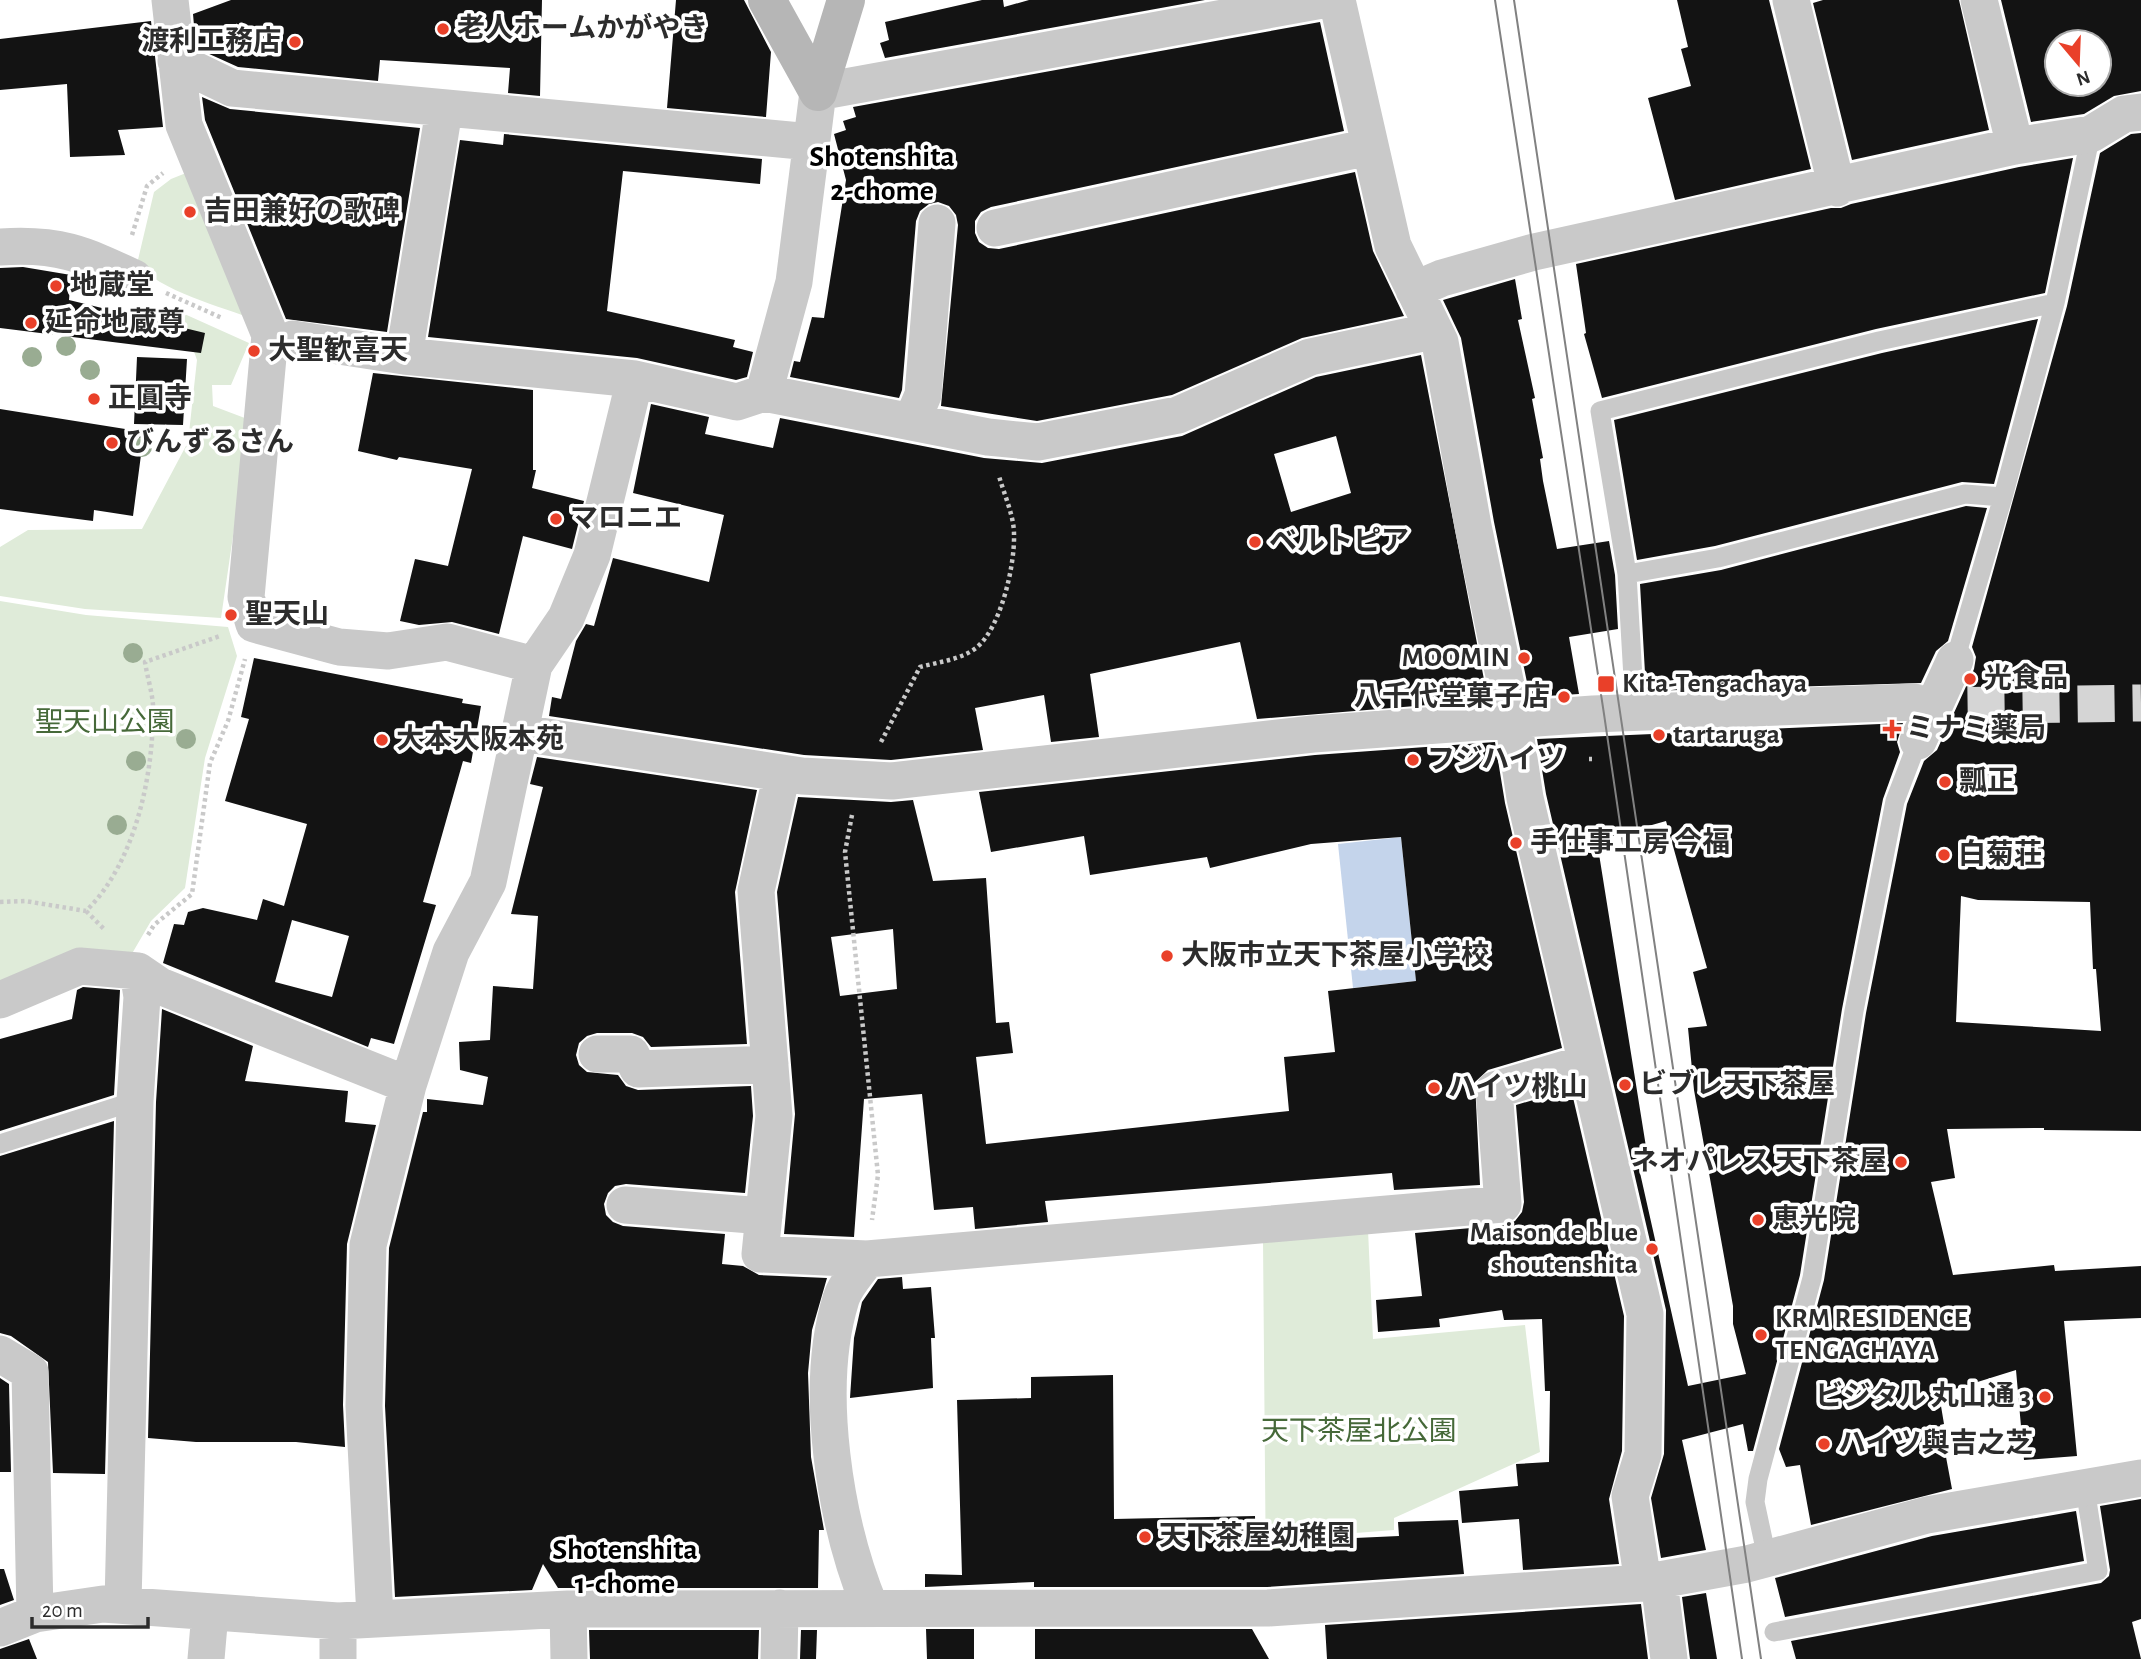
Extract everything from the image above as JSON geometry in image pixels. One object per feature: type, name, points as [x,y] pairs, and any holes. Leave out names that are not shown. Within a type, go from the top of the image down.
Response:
[{"type":"street","points":[[170,0],[184,125],[281,337],[241,629],[339,647],[388,651],[447,642],[534,665]]},
{"type":"street","points":[[767,0],[818,92]]},
{"type":"street","points":[[764,393],[794,282],[818,92],[846,0]]},
{"type":"street","points":[[818,92],[1322,0]]},
{"type":"street","points":[[1338,0],[1393,246],[1440,342],[1473,526],[1513,719],[1530,823],[1646,1314],[1643,1454],[1630,1496],[1669,1659]]},
{"type":"street","points":[[1791,0],[1837,188]]},
{"type":"street","points":[[1979,0],[2015,146]]},
{"type":"street","points":[[176,61],[232,88],[444,110],[811,142]]},
{"type":"street","points":[[404,356],[444,110]]},
{"type":"street","points":[[1414,290],[1442,278],[1543,250],[1837,188],[2015,146],[2091,134],[2124,114],[2141,112]]},
{"type":"street","points":[[995,228],[1369,147]]},
{"type":"street","points":[[912,421],[923,395],[937,223]]},
{"type":"street","points":[[0,247],[48,248],[82,253],[127,275]]},
{"type":"street","points":[[281,337],[404,356],[635,379],[737,402],[764,393],[988,437],[1038,442],[1178,415],[1310,357],[1433,331]]},
{"type":"street","points":[[375,1617],[364,1406],[368,1245],[408,1085],[451,952],[488,882],[534,665],[566,618],[592,555],[635,379]]},
{"type":"street","points":[[1918,741],[1955,660]]},
{"type":"street","points":[[521,733],[782,773],[892,781],[1313,734],[1513,719],[1913,702]]},
{"type":"street","points":[[782,773],[756,891],[774,1115],[760,1254],[867,1259],[1503,1204],[1494,1090],[1586,1063]]},
{"type":"street","points":[[0,1000],[80,965],[138,971],[160,986],[408,1085]]},
{"type":"street","points":[[122,1604],[135,1101],[142,997],[138,971]]},
{"type":"street","points":[[597,1054],[631,1054],[638,1069],[770,1064]]},
{"type":"street","points":[[625,1205],[764,1216]]},
{"type":"street","points":[[867,1259],[841,1297],[831,1357],[830,1454],[858,1576],[870,1607]]},
{"type":"street","points":[[0,1354],[30,1372],[35,1614]]},
{"type":"street","points":[[0,1628],[35,1614],[103,1604],[210,1614],[338,1621],[568,1609],[1268,1608],[1651,1582],[1767,1559],[1927,1516],[2141,1478]]},
{"type":"street","points":[[779,1659],[780,1608]]},
{"type":"street","points":[[568,1609],[569,1659]]},
{"type":"street","points":[[206,1659],[210,1614]]},
{"type":"street","points":[[338,1621],[338,1659]]},
{"type":"lane","points":[[1955,660],[2003,497],[2055,303],[2091,134]]},
{"type":"lane","points":[[1635,713],[1627,574],[1600,411],[1880,341],[2055,303]]},
{"type":"lane","points":[[1627,574],[1718,558],[1965,494],[2003,497]]},
{"type":"lane","points":[[1767,1559],[1755,1502],[1758,1479],[1812,1278],[1854,1011],[1895,801],[1918,741]]},
{"type":"lane","points":[[0,1144],[135,1101]]},
{"type":"lane","points":[[1774,1632],[2098,1571],[2085,1488]]},
{"type":"path","points":[[196,152],[154,179],[148,186],[127,275],[253,332],[281,337]]},
{"type":"path","points":[[867,1259],[878,1175],[845,852],[855,794],[920,667],[957,658],[976,648],[994,627],[1003,607],[1014,533],[988,437]]},
{"type":"path","points":[[86,911],[105,893],[139,812],[152,745],[153,701],[145,662],[241,629],[228,721],[210,763],[192,894],[154,925],[144,942],[138,971]]},
{"type":"path","points":[[0,902],[25,901],[86,911],[97,920]]},
{"type":"green space","points":[[191,171],[256,320],[176,290],[147,274],[137,264],[154,192],[171,179]]},
{"type":"green space","points":[[180,312],[249,343],[231,385],[212,385],[213,406],[250,420],[221,618],[85,609],[0,596],[0,547],[28,530],[142,529],[188,442],[197,360]]},
{"type":"green space","name":"聖天山公園","points":[[0,601],[86,615],[228,627],[237,656],[205,758],[185,888],[151,921],[130,957],[0,986]]},
{"type":"green space","name":"天下茶屋北公園","points":[[1368,1230],[1373,1339],[1525,1325],[1540,1452],[1394,1518],[1394,1530],[1304,1537],[1305,1584],[1266,1585],[1263,1240]]},
{"type":"water","points":[[1401,837],[1416,981],[1353,988],[1338,844]]},
{"type":"building","points":[[231,0],[542,0],[540,96],[508,93],[510,68],[380,60],[378,81],[238,67],[196,48],[193,14]]},
{"type":"building","points":[[676,0],[744,0],[771,52],[766,117],[667,108]]},
{"type":"building","points":[[982,0],[1003,0],[1004,7],[1029,0],[1205,0],[885,58],[880,43],[889,40],[885,22]]},
{"type":"building","points":[[1677,0],[1769,0],[1811,169],[1675,200],[1648,98],[1691,86],[1681,49],[1688,47]]},
{"type":"building","points":[[1823,0],[1959,0],[1989,130],[1852,160],[1813,3]]},
{"type":"building","points":[[2001,0],[2141,0],[2141,91],[2113,97],[2113,28],[2043,28],[2043,98],[2111,98],[2084,114],[2031,122]]},
{"type":"building","points":[[151,21],[163,127],[118,130],[125,155],[70,157],[67,84],[0,90],[0,39]]},
{"type":"building","points":[[1320,22],[1344,131],[991,207],[981,212],[975,221],[975,233],[979,242],[988,248],[999,249],[1355,172],[1373,251],[1404,316],[1302,338],[1172,395],[1037,421],[941,406],[958,225],[956,215],[949,206],[938,202],[929,204],[920,211],[916,221],[902,390],[899,398],[790,377],[794,361],[800,362],[812,317],[824,318],[846,180],[834,134],[846,130],[843,121],[856,117],[853,107]]},
{"type":"building","points":[[202,97],[230,109],[420,128],[387,332],[286,319],[205,120]]},
{"type":"building","points":[[2141,133],[2141,1131],[1947,1129],[1955,1178],[1931,1182],[1953,1275],[2054,1265],[2055,1271],[2141,1266],[2141,1318],[2064,1321],[2077,1456],[2024,1460],[2016,1370],[1939,1394],[1944,1424],[1940,1425],[1952,1489],[1811,1525],[1800,1465],[1786,1467],[1779,1449],[1824,1280],[1866,1013],[1907,804],[1924,761],[1937,750],[1974,669],[1976,657],[1972,647],[2067,306],[2100,153],[2131,134]],"holes":[[[1961,896],[1978,900],[2090,902],[2093,969],[2096,969],[2101,1031],[1956,1022]]]},
{"type":"building","points":[[504,134],[762,159],[760,184],[623,171],[607,311],[735,340],[733,347],[753,352],[747,377],[736,380],[637,358],[428,337],[460,140],[503,145]]},
{"type":"building","points":[[2073,158],[2045,293],[1876,329],[1602,398],[1584,334],[1586,333],[1576,264],[2019,167]]},
{"type":"building","points":[[23,267],[71,275],[69,300],[205,333],[201,353],[0,328],[0,268]]},
{"type":"building","points":[[1515,279],[1522,319],[1518,320],[1535,398],[1532,399],[1543,458],[1540,459],[1543,481],[1557,549],[1609,541],[1615,575],[1618,629],[1569,637],[1579,694],[1530,697],[1494,522],[1461,338],[1443,300]]},
{"type":"building","points":[[2038,319],[1994,484],[1962,482],[1715,546],[1637,560],[1614,420],[1882,353]]},
{"type":"building","points":[[1421,355],[1488,700],[1257,719],[1240,642],[1090,674],[1099,737],[1051,742],[1044,695],[975,708],[983,750],[891,760],[804,755],[549,716],[552,697],[561,699],[576,641],[586,624],[594,626],[613,558],[709,582],[724,515],[633,493],[651,404],[709,417],[705,434],[773,448],[780,418],[984,458],[1042,463],[1182,436],[1316,377]],"holes":[[[1336,436],[1351,493],[1291,512],[1274,454]]]},
{"type":"building","points":[[137,357],[187,359],[183,425],[134,424]]},
{"type":"building","points":[[373,373],[533,390],[533,470],[536,470],[532,488],[584,501],[572,549],[523,536],[499,634],[452,622],[419,625],[400,621],[415,559],[448,566],[472,469],[399,457],[397,460],[358,451]]},
{"type":"building","points":[[0,409],[144,432],[133,516],[94,510],[93,521],[0,509]]},
{"type":"building","points":[[1966,506],[1987,508],[1948,641],[1936,651],[1921,683],[1646,691],[1640,584],[1721,570]]},
{"type":"building","points":[[254,658],[463,699],[462,703],[481,706],[471,763],[463,761],[423,902],[436,905],[394,1044],[371,1038],[368,1047],[163,963],[174,924],[184,925],[188,912],[203,908],[257,920],[263,899],[284,906],[307,824],[225,801],[249,719],[241,717]],"holes":[[[292,920],[349,936],[332,997],[275,982]]]},
{"type":"building","points":[[1903,723],[1897,742],[1900,752],[1883,799],[1842,1009],[1800,1275],[1753,1451],[1748,1451],[1743,1424],[1682,1440],[1706,1550],[1661,1558],[1651,1498],[1664,1454],[1666,1310],[1546,794],[1537,739]],"holes":[[[1666,821],[1707,968],[1693,972],[1707,1026],[1688,1028],[1694,1090],[1733,1306],[1733,1324],[1746,1374],[1688,1386],[1636,1155],[1647,1153],[1599,854],[1599,840]]]},
{"type":"building","points":[[1495,742],[1505,803],[1562,1048],[1488,1070],[1475,1082],[1480,1185],[1394,1190],[1392,1173],[1045,1201],[1048,1222],[975,1229],[973,1207],[934,1210],[922,1094],[864,1099],[854,1237],[784,1234],[795,1114],[777,892],[798,797],[891,802],[913,800],[933,881],[986,878],[996,1023],[1009,1022],[1013,1053],[976,1057],[986,1144],[1289,1111],[1284,1057],[1335,1052],[1328,991],[1416,981],[1401,837],[1311,844],[1210,868],[1207,857],[1090,875],[1084,836],[991,852],[979,792],[1315,755]],"holes":[[[893,929],[897,989],[840,996],[831,937]]]},
{"type":"building","points":[[537,757],[757,790],[735,892],[747,1044],[651,1047],[643,1037],[632,1033],[597,1033],[587,1036],[579,1043],[576,1055],[579,1065],[587,1072],[618,1075],[626,1086],[638,1090],[751,1086],[753,1116],[745,1193],[626,1184],[615,1186],[608,1193],[604,1204],[606,1215],[623,1226],[725,1234],[722,1264],[743,1266],[759,1275],[827,1278],[812,1330],[808,1373],[811,1457],[824,1530],[819,1530],[818,1588],[558,1588],[543,1564],[532,1590],[395,1597],[385,1406],[389,1248],[423,1112],[427,1112],[427,1099],[483,1105],[488,1077],[460,1070],[459,1042],[490,1040],[493,986],[533,989],[538,916],[511,914],[543,787],[530,784]]},
{"type":"building","points":[[83,987],[120,990],[114,1095],[0,1131],[0,1039],[72,1019],[77,990]]},
{"type":"building","points":[[162,1009],[253,1046],[245,1081],[348,1091],[345,1122],[376,1125],[347,1244],[343,1405],[345,1447],[296,1442],[196,1442],[148,1438],[156,1102]]},
{"type":"building","points":[[1571,1089],[1624,1316],[1622,1451],[1609,1499],[1619,1564],[1523,1570],[1519,1519],[1462,1523],[1459,1491],[1518,1486],[1516,1464],[1549,1462],[1550,1391],[1545,1391],[1542,1319],[1504,1320],[1502,1310],[1439,1319],[1440,1327],[1378,1332],[1376,1300],[1422,1296],[1415,1233],[1505,1225],[1515,1221],[1522,1212],[1524,1202],[1516,1105]]},
{"type":"building","points":[[114,1121],[105,1474],[53,1473],[48,1362],[11,1336],[0,1333],[0,1156]]},
{"type":"building","points":[[902,1277],[903,1289],[931,1287],[935,1338],[931,1338],[933,1388],[850,1398],[854,1338],[862,1302],[878,1279]]},
{"type":"building","points":[[1113,1375],[1114,1519],[1255,1516],[1256,1550],[1355,1543],[1355,1538],[1399,1536],[1398,1522],[1458,1520],[1464,1574],[1267,1587],[1034,1587],[1034,1582],[925,1587],[925,1574],[962,1575],[957,1400],[1031,1398],[1031,1377]]},
{"type":"building","points":[[0,1378],[9,1384],[11,1472],[0,1472]]},
{"type":"building","points":[[2141,1499],[2141,1619],[2132,1622],[2141,1659],[1796,1659],[1791,1641],[2101,1583],[2109,1576],[2110,1570],[2100,1506]]},
{"type":"building","points":[[2076,1511],[2084,1561],[1785,1617],[1775,1578],[1932,1536]]},
{"type":"building","points":[[0,1569],[4,1569],[14,1600],[0,1605]]},
{"type":"building","points":[[1706,1593],[1717,1659],[1690,1659],[1682,1597]]},
{"type":"building","points":[[1641,1604],[1648,1659],[1327,1659],[1325,1625]]},
{"type":"building","points":[[926,1629],[974,1629],[974,1659],[927,1659]]},
{"type":"building","points":[[1035,1629],[1252,1629],[1269,1659],[1035,1659]]},
{"type":"building","points":[[589,1630],[759,1630],[758,1659],[590,1659]]},
{"type":"building","points":[[801,1630],[817,1630],[816,1659],[800,1659]]},
{"type":"building","points":[[29,1639],[37,1659],[0,1659],[0,1649]]},
{"type":"tunnel","points":[[1913,702],[1933,706],[2141,703]]},
{"type":"tram line","points":[[1495,0],[1604,714],[1742,1659]]},
{"type":"tram line","points":[[1514,0],[1761,1659]]},
{"type":"place","name":"老人ホームかがやき","points":[[443,29]]},
{"type":"place","name":"渡利工務店","points":[[295,42]]},
{"type":"place","name":"吉田兼好の歌碑","points":[[190,212]]},
{"type":"place","name":"地蔵堂","points":[[56,286]]},
{"type":"place","name":"延命地蔵尊","points":[[31,323]]},
{"type":"place","name":"大聖歓喜天","points":[[254,351]]},
{"type":"place","name":"正圓寺","points":[[94,399]]},
{"type":"place","name":"びんずるさん","points":[[112,443]]},
{"type":"place","name":"マロニエ","points":[[556,519]]},
{"type":"place","name":"ベルトピア","points":[[1255,542]]},
{"type":"place","name":"聖天山","points":[[231,615]]},
{"type":"place","name":"MOOMIN","points":[[1524,658]]},
{"type":"place","name":"光食品","points":[[1970,679]]},
{"type":"place","name":"Kita-Tengachaya","points":[[1606,684]]},
{"type":"place","name":"八千代堂菓子店","points":[[1564,697]]},
{"type":"place","name":"ミナミ薬局","points":[[1892,729]]},
{"type":"place","name":"tartaruga","points":[[1659,735]]},
{"type":"place","name":"大本大阪本苑","points":[[382,740]]},
{"type":"place","name":"フジハイツ","points":[[1413,760]]},
{"type":"place","name":"瓢正","points":[[1945,782]]},
{"type":"place","name":"手仕事工房 今福","points":[[1516,843]]},
{"type":"place","name":"白菊荘","points":[[1944,855]]},
{"type":"place","name":"大阪市立天下茶屋小学校","points":[[1167,956]]},
{"type":"place","name":"ビブレ天下茶屋","points":[[1625,1085]]},
{"type":"place","name":"ハイツ桃山","points":[[1434,1088]]},
{"type":"place","name":"ネオパレス 天下茶屋","points":[[1901,1162]]},
{"type":"place","name":"恵光院","points":[[1758,1220]]},
{"type":"place","name":"Maison de blue shoutenshita","points":[[1652,1249]]},
{"type":"place","name":"KRM RESIDENCE TENGACHAYA","points":[[1761,1335]]},
{"type":"place","name":"ビジタル 丸山通 3","points":[[2045,1397]]},
{"type":"place","name":"ハイツ與吉之芝","points":[[1824,1444]]},
{"type":"place","name":"天下茶屋幼稚園","points":[[1145,1537]]},
{"type":"district","name":"Shotenshita 2-chome","points":[[882,174]]},
{"type":"district","name":"Shotenshita 1-chome","points":[[625,1567]]}]
